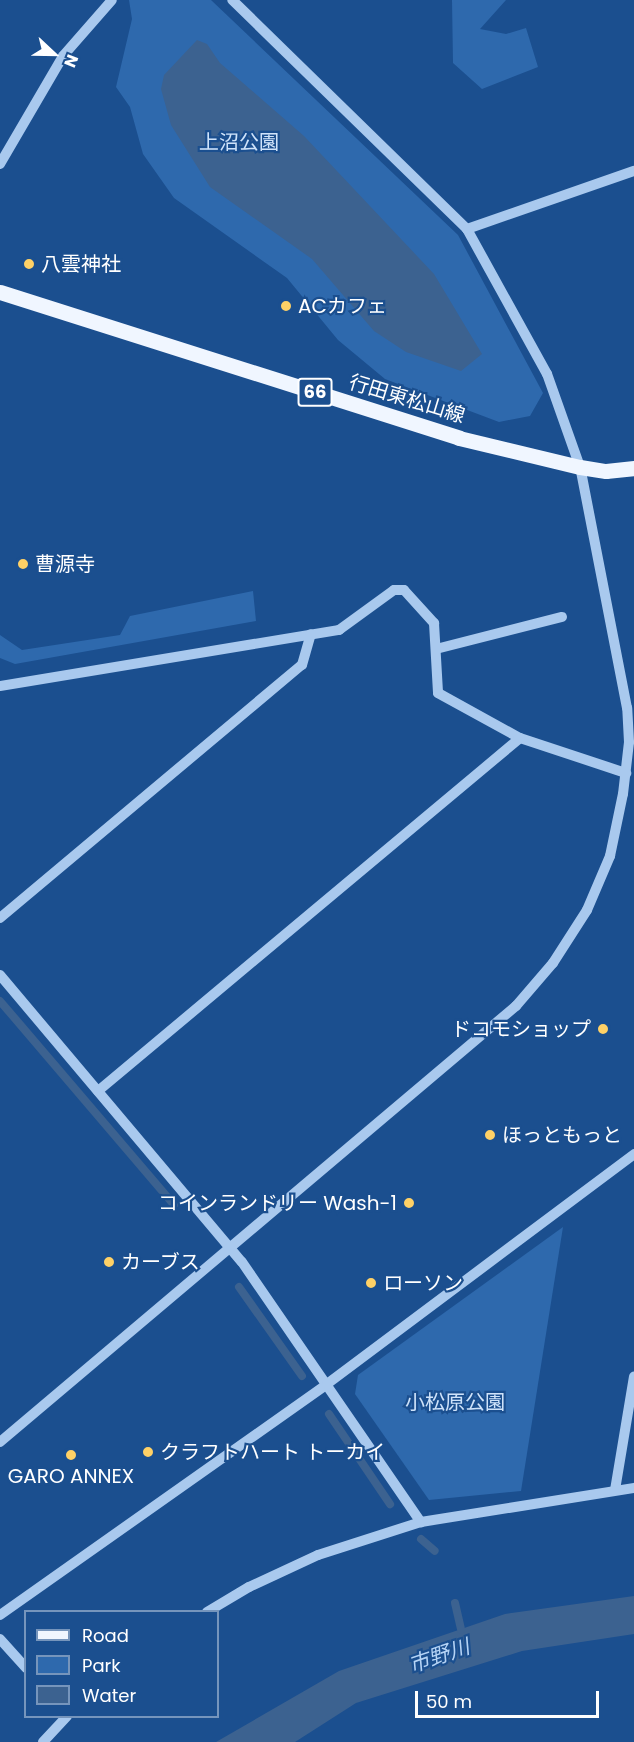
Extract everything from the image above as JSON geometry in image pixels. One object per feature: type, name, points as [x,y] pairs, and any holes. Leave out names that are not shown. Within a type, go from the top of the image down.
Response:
[{"type":"main road","name":"行田東松山線","points":[[0,292],[459,438],[580,467],[606,471],[634,468]]},
{"type":"street","points":[[0,164],[63,56],[112,0]]},
{"type":"street","points":[[0,1442],[516,1006],[536,985],[571,937],[600,883],[623,794],[626,773],[627,708],[580,467],[548,374],[467,229],[232,0]]},
{"type":"street","points":[[467,229],[634,171]]},
{"type":"street","points":[[0,686],[339,630],[394,590],[404,590],[434,623],[438,693],[520,738],[626,773]]},
{"type":"street","points":[[436,648],[562,617]]},
{"type":"street","points":[[0,918],[302,665],[311,634]]},
{"type":"street","points":[[98,1091],[520,738]]},
{"type":"street","points":[[623,794],[634,801]]},
{"type":"street","points":[[0,975],[228,1249],[242,1262],[421,1522]]},
{"type":"street","points":[[0,1615],[327,1384],[634,1154]]},
{"type":"street","points":[[615,1490],[634,1377]]},
{"type":"street","points":[[209,1610],[249,1587],[318,1555],[421,1522],[634,1488]]},
{"type":"street","points":[[0,1639],[24,1666]]},
{"type":"street","points":[[43,1742],[65,1718]]},
{"type":"green space","name":"上沼公園","points":[[129,0],[211,0],[458,235],[543,393],[530,416],[499,422],[385,379],[338,340],[287,278],[174,198],[143,154],[130,107],[116,87],[132,19]]},
{"type":"green space","points":[[452,0],[506,0],[480,29],[506,34],[526,28],[538,67],[482,89],[453,63]]},
{"type":"green space","points":[[253,591],[256,621],[15,664],[0,658],[0,635],[22,650],[120,635],[130,616]]},
{"type":"green space","name":"小松原公園","points":[[563,1227],[521,1491],[429,1500],[355,1394],[358,1375]]},
{"type":"water","points":[[197,40],[207,44],[220,63],[304,136],[434,274],[482,354],[461,371],[406,352],[374,331],[312,259],[210,187],[171,125],[161,89],[164,75]]},
{"type":"water","name":"市野川","points":[[634,1596],[634,1634],[522,1651],[356,1703],[295,1742],[216,1742],[339,1671],[505,1614]]},
{"type":"waterway","points":[[0,1001],[174,1205]]},
{"type":"waterway","points":[[239,1287],[302,1376]]},
{"type":"waterway","points":[[329,1414],[390,1504]]},
{"type":"waterway","points":[[421,1539],[435,1551]]},
{"type":"waterway","name":"市野川","points":[[455,1603],[461,1629]]},
{"type":"place","name":"八雲神社","points":[[29,264]]},
{"type":"place","name":"ACカフェ","points":[[286,306]]},
{"type":"place","name":"曹源寺","points":[[23,564]]},
{"type":"place","name":"ドコモショップ","points":[[603,1029]]},
{"type":"place","name":"ほっともっと","points":[[490,1135]]},
{"type":"place","name":"コインランドリー Wash-1","points":[[409,1203]]},
{"type":"place","name":"カーブス","points":[[109,1262]]},
{"type":"place","name":"ローソン","points":[[371,1283]]},
{"type":"place","name":"クラフトハート トーカイ","points":[[148,1452]]},
{"type":"place","name":"GARO ANNEX","points":[[71,1455]]}]
